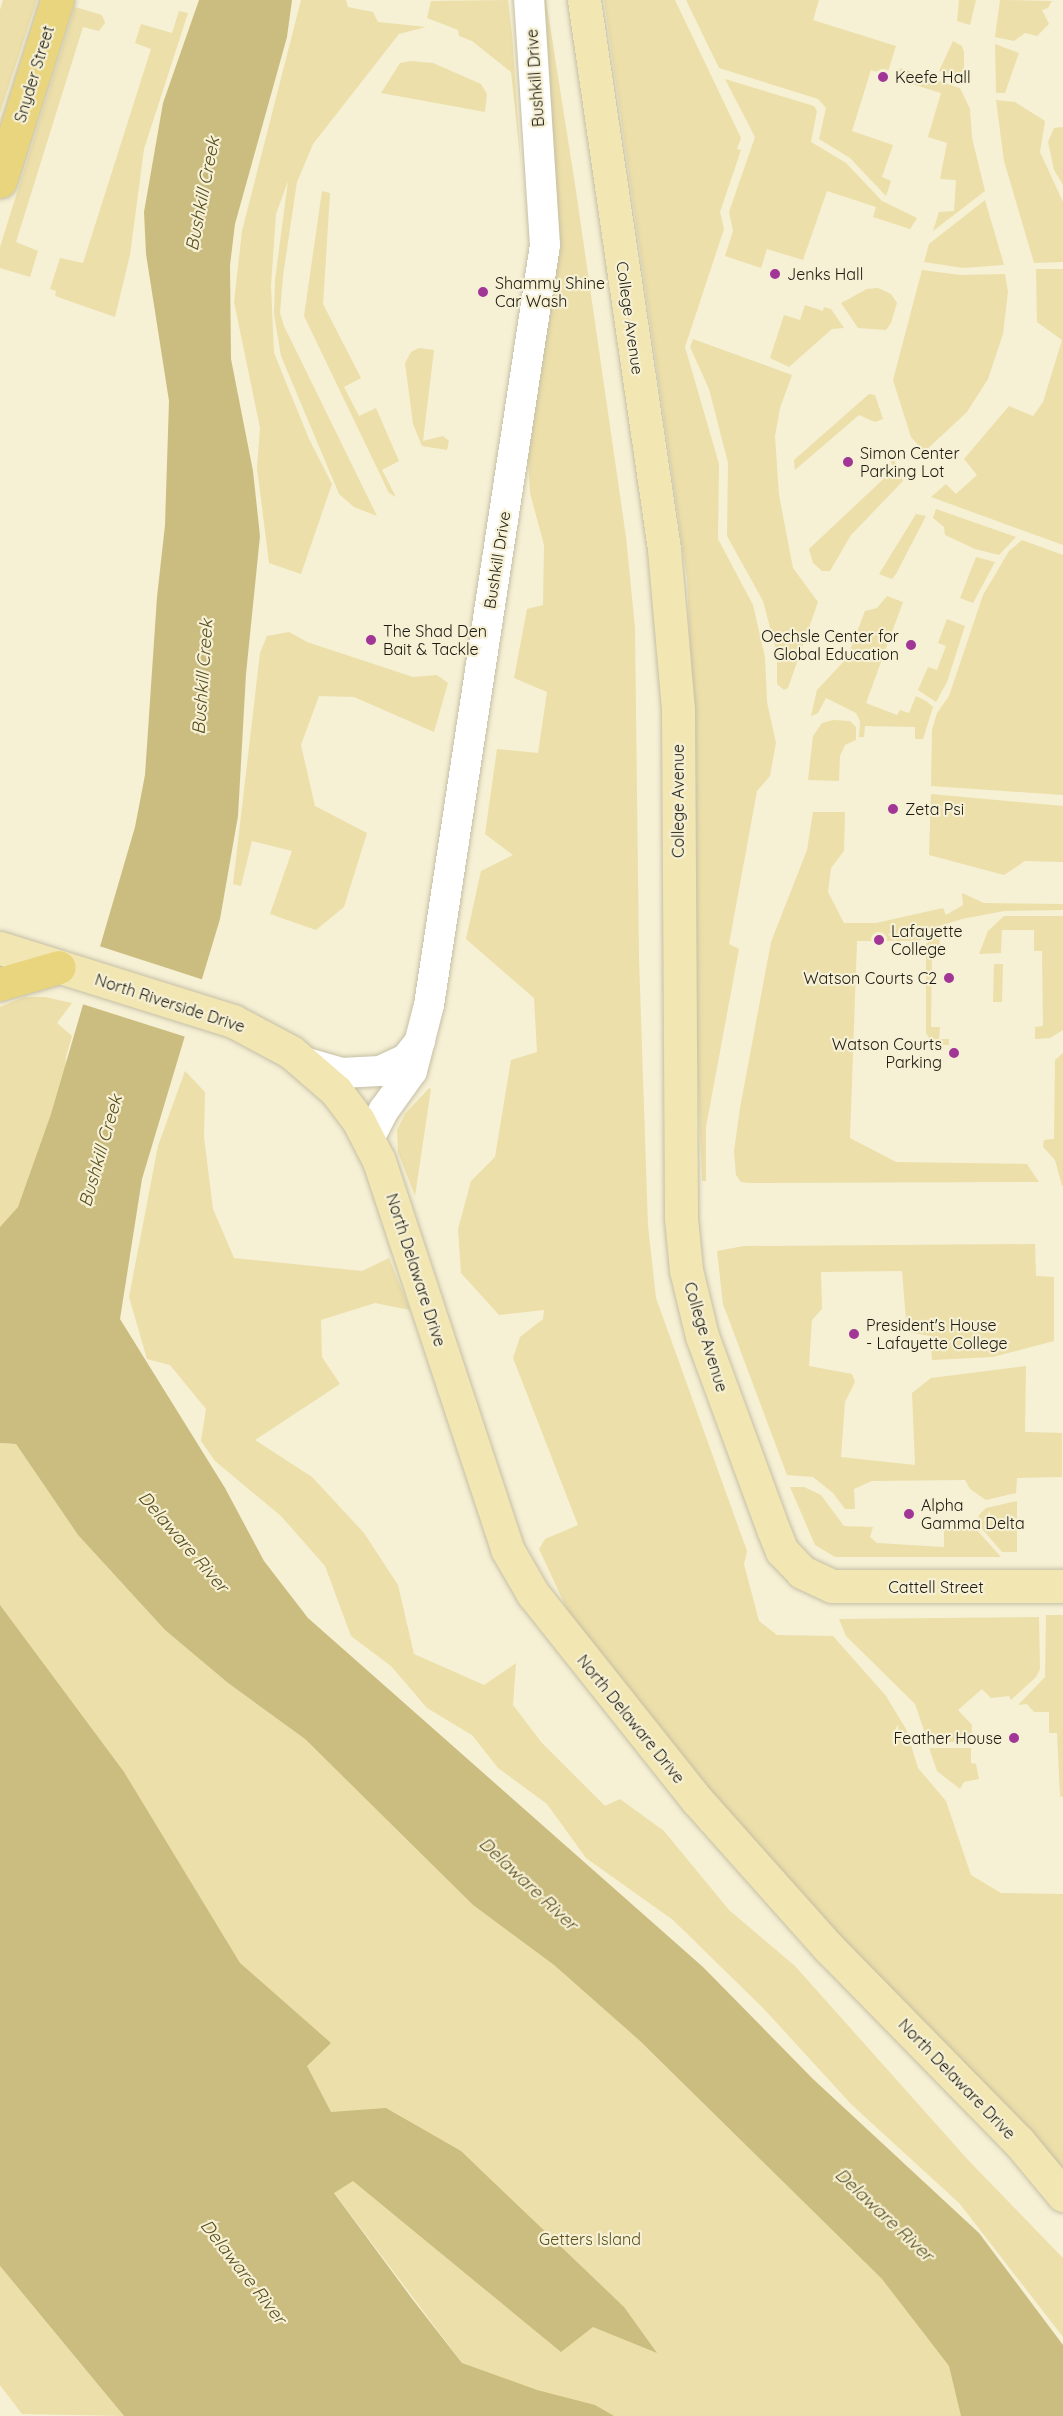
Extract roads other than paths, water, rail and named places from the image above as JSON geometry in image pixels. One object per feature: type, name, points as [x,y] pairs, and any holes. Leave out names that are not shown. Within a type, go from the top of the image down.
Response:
[{"type":"highway","name":"Snyder Street","points":[[0,182],[57,0]]},
{"type":"highway","points":[[0,984],[72,971]]},
{"type":"main road","name":"College Avenue","points":[[584,0],[664,549],[677,698],[681,1218],[686,1270],[705,1346],[773,1529],[792,1563],[811,1578]]},
{"type":"main road","name":"North Riverside Drive","points":[[0,948],[200,1011],[263,1035],[307,1064],[336,1091],[369,1139]]},
{"type":"main road","name":"North Delaware Drive","points":[[369,1139],[412,1254],[507,1549],[533,1594],[705,1809],[829,1948],[1019,2142],[1063,2195]]},
{"type":"main road","name":"Cattell Street","points":[[811,1578],[839,1587],[1063,1586]]},
{"type":"street","name":"Bushkill Drive","points":[[369,1139],[384,1110],[407,1082],[420,1041],[433,983],[545,245],[530,0]]},
{"type":"street","points":[[307,1064],[341,1073],[380,1071],[406,1059],[420,1041]]},
{"type":"water","points":[[199,0],[292,0],[287,37],[235,224],[230,265],[231,359],[253,471],[260,536],[246,674],[238,816],[220,919],[142,1179],[120,1319],[225,1488],[264,1561],[308,1618],[703,1967],[813,2079],[979,2233],[1063,2345],[1063,2416],[961,2416],[949,2366],[882,2279],[640,2041],[554,1965],[473,1905],[305,1739],[228,1683],[165,1630],[78,1535],[16,1444],[0,1443],[0,1227],[18,1207],[51,1114],[135,827],[145,775],[157,597],[165,525],[169,401],[146,254],[144,212],[163,103]]},
{"type":"water","name":"Delaware River","points":[[0,1605],[124,1772],[240,1963],[331,2043],[307,2066],[331,2112],[386,2108],[461,2151],[624,2307],[657,2353],[593,2327],[561,2352],[353,2181],[334,2193],[413,2300],[462,2363],[537,2390],[595,2405],[614,2416],[124,2416],[0,2266]]},
{"type":"place","name":"Keefe Hall","points":[[883,77]]},
{"type":"place","name":"Jenks Hall","points":[[775,274]]},
{"type":"place","name":"Shammy Shine Car Wash","points":[[483,292]]},
{"type":"place","name":"Simon Center Parking Lot","points":[[848,462]]},
{"type":"place","name":"The Shad Den Bait & Tackle","points":[[371,640]]},
{"type":"place","name":"Oechsle Center for Global Education","points":[[911,645]]},
{"type":"place","name":"Zeta Psi","points":[[893,809]]},
{"type":"place","name":"Lafayette College","points":[[879,940]]},
{"type":"place","name":"Watson Courts C2","points":[[949,978]]},
{"type":"place","name":"Watson Courts Parking","points":[[954,1053]]},
{"type":"place","name":"President's House - Lafayette College","points":[[854,1334]]},
{"type":"place","name":"Alpha Gamma Delta","points":[[909,1514]]},
{"type":"place","name":"Feather House","points":[[1014,1738]]},
{"type":"water label","name":"Bushkill Creek","points":[[203,194]]},
{"type":"water label","name":"Bushkill Creek","points":[[203,677]]},
{"type":"water label","name":"Bushkill Creek","points":[[101,1151]]},
{"type":"park label","name":"Getters Island","points":[[590,2239]]}]
